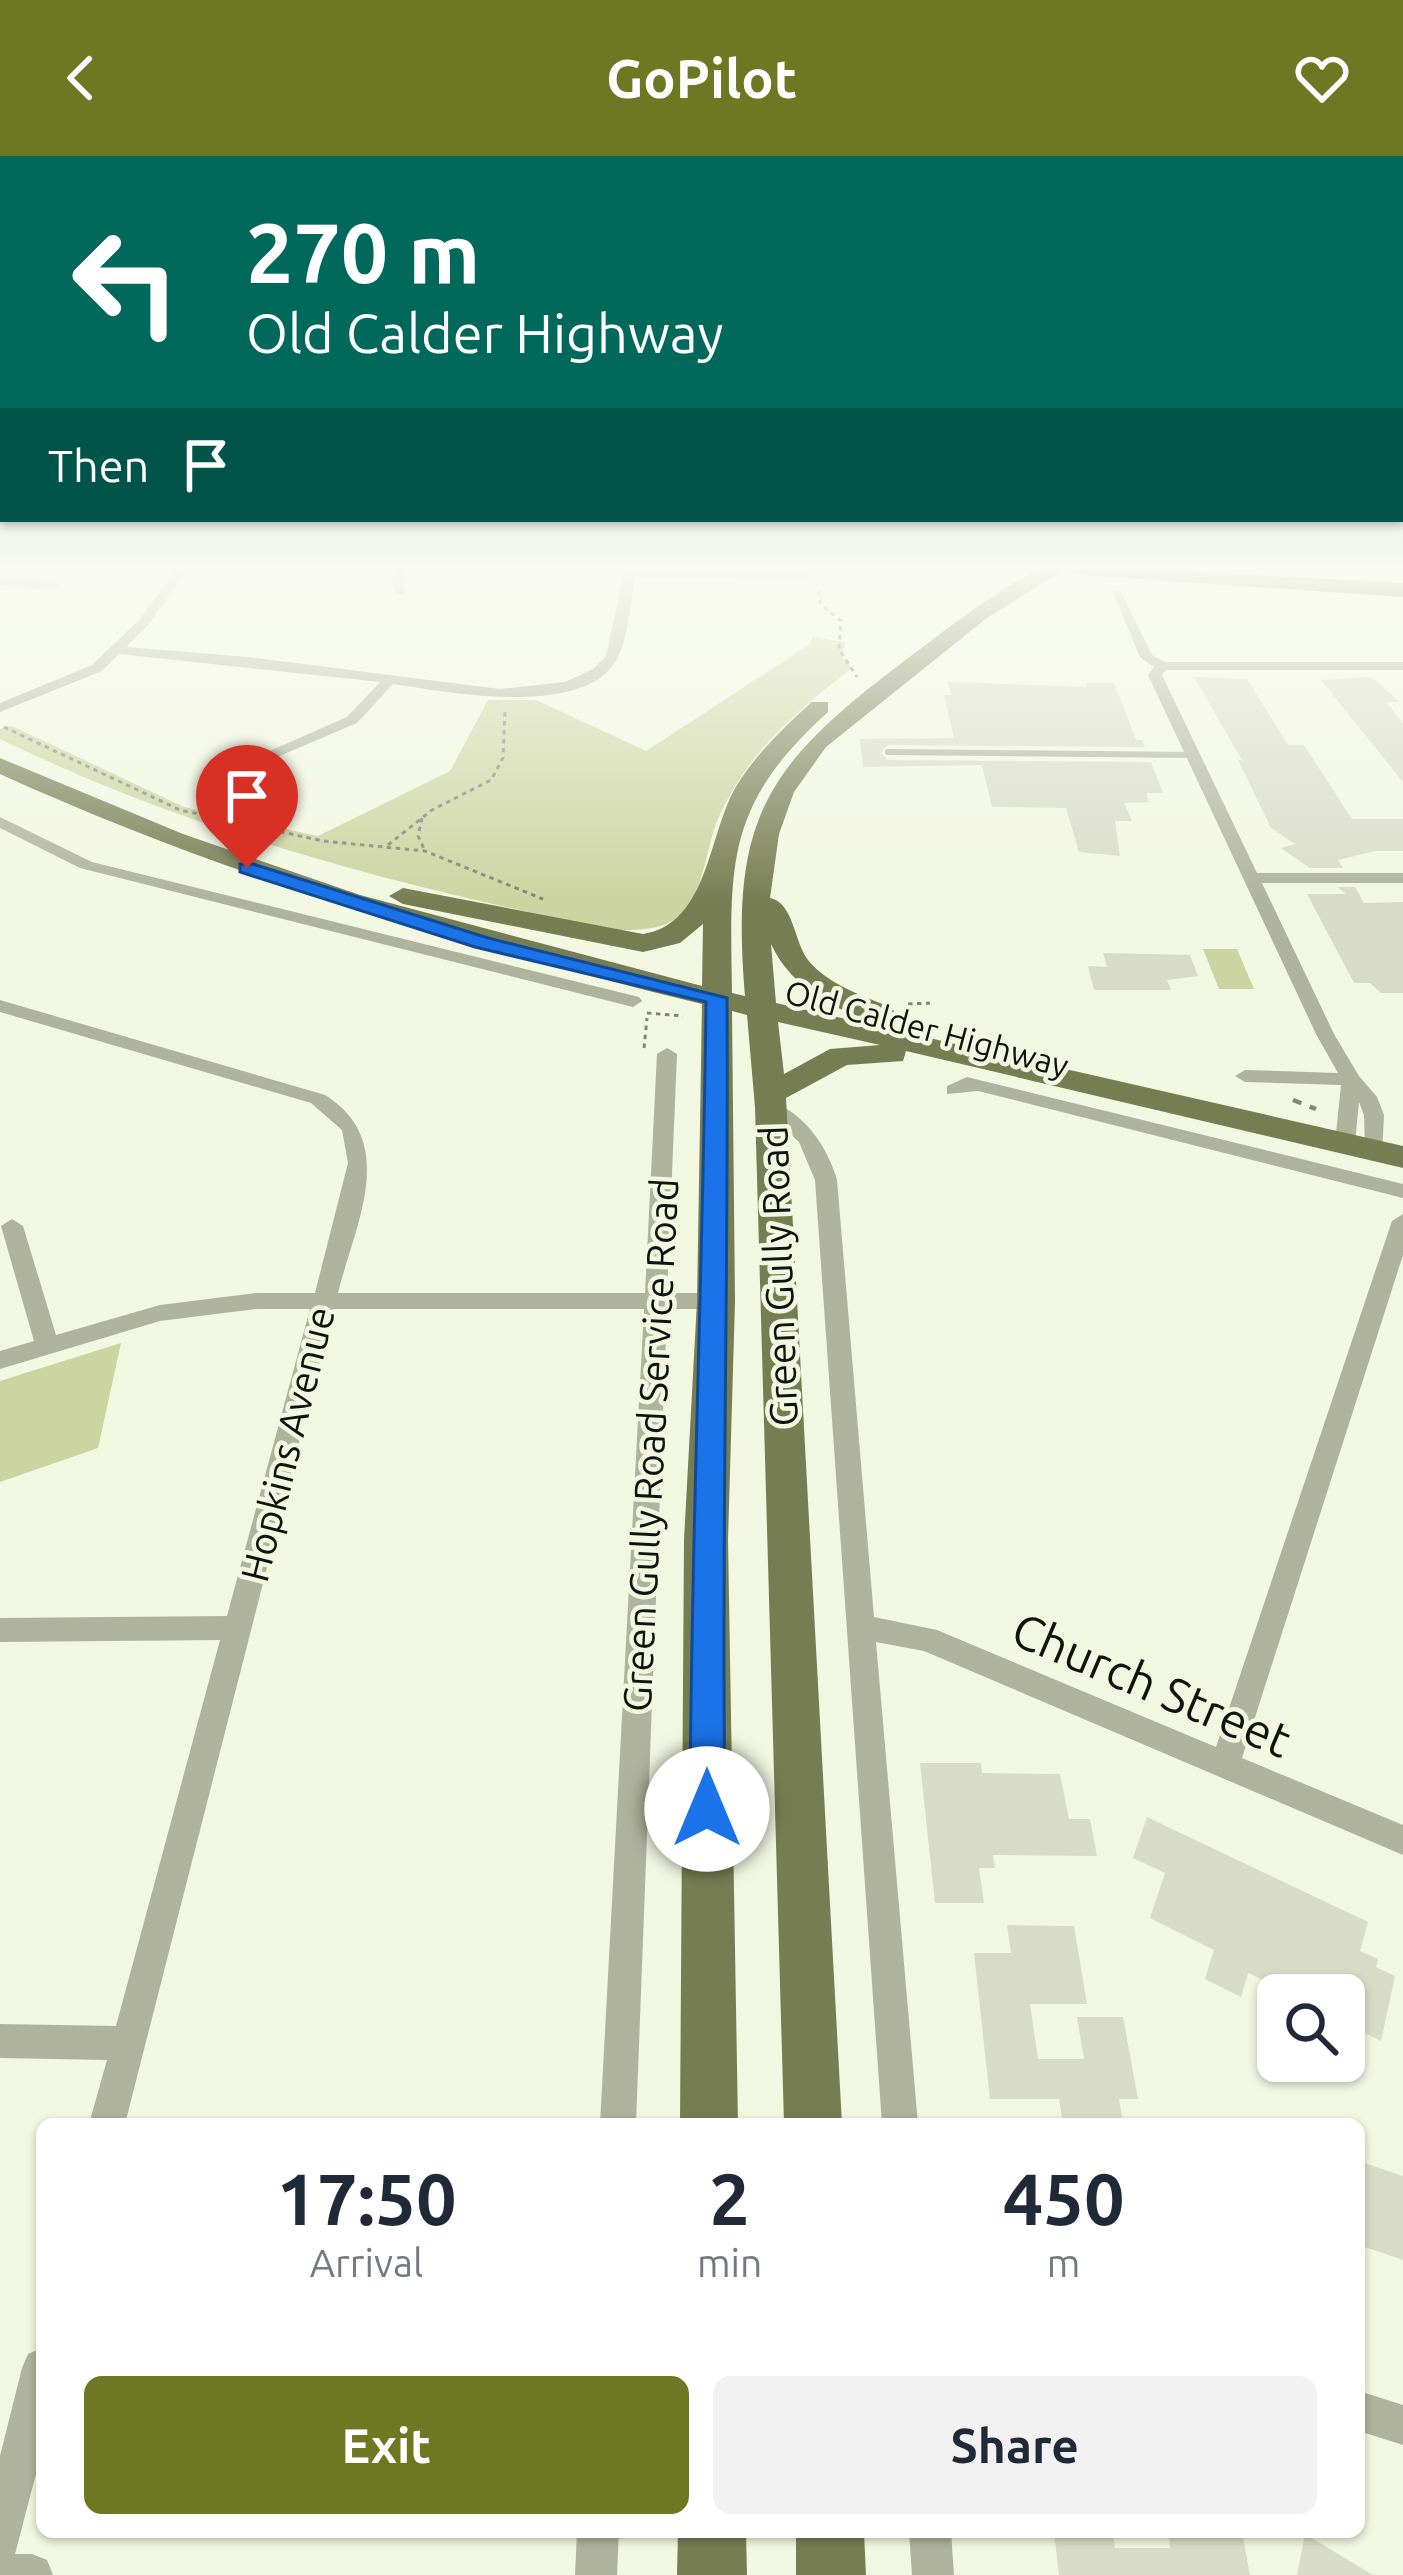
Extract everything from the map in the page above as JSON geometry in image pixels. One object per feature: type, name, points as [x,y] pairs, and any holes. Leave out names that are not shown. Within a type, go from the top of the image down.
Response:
[{"type":"main road","name":"Green Gully Road","points":[[710,2118],[706,1540],[716,1301],[720,859],[732,814],[767,758],[856,678]]},
{"type":"main road","name":"Green Gully Road","points":[[813,2118],[758,867],[775,808],[807,754],[895,678]]},
{"type":"main road","name":"Old Calder Highway","points":[[0,745],[199,836],[345,884],[1034,1075],[1374,1150]]},
{"type":"main road","name":"Old Calder Highway","points":[[0,765],[196,850],[358,906],[574,966],[716,986]]},
{"type":"main road","points":[[345,884],[643,943],[669,938],[692,925],[720,859]]},
{"type":"main road","points":[[758,867],[791,962],[826,989],[881,1015]]},
{"type":"main road","name":"Old Calder Highway","points":[[762,997],[881,1015],[1022,1050],[1238,1117]]},
{"type":"main road","points":[[770,1101],[822,1064],[860,1053],[1034,1075]]},
{"type":"main road","points":[[712,2538],[712,2575]]},
{"type":"main road","points":[[830,2538],[832,2575]]},
{"type":"street","points":[[0,708],[77,678]]},
{"type":"street","points":[[0,723],[105,678]]},
{"type":"street","points":[[382,678],[510,693],[574,684],[585,678]]},
{"type":"street","points":[[1156,678],[1250,878],[1351,1079],[1373,1110],[1374,1150]]},
{"type":"street","points":[[261,760],[352,720],[390,679]]},
{"type":"street","points":[[0,821],[86,865],[633,1001]]},
{"type":"street","points":[[0,841],[20,832]]},
{"type":"street","points":[[1250,878],[1403,878]]},
{"type":"street","name":"Hopkins Avenue","points":[[0,1006],[291,1089],[335,1108],[354,1130],[359,1156],[109,2118]]},
{"type":"street","name":"Green Gully Road Service Road","points":[[618,2118],[667,1054]]},
{"type":"street","points":[[1245,1076],[1351,1079]]},
{"type":"street","points":[[1351,1079],[1374,1150]]},
{"type":"street","points":[[954,1090],[967,1083],[978,1085],[1403,1191]]},
{"type":"street","points":[[770,1101],[800,1127],[819,1155],[826,1180],[900,2118]]},
{"type":"street","points":[[1226,1762],[1403,1221]]},
{"type":"street","points":[[12,1226],[47,1344]]},
{"type":"street","points":[[0,1360],[160,1313],[257,1301],[716,1301]]},
{"type":"street","name":"Church Street","points":[[861,1627],[927,1639],[1403,1840]]},
{"type":"street","points":[[0,1630],[239,1628]]},
{"type":"street","points":[[0,2041],[128,2043]]},
{"type":"street","points":[[0,2540],[36,2393]]},
{"type":"street","points":[[1365,2413],[1403,2425]]},
{"type":"street","points":[[596,2575],[598,2538]]},
{"type":"street","points":[[930,2538],[933,2575]]},
{"type":"street","points":[[0,2575],[32,2575]]},
{"type":"lane","points":[[888,752],[1192,755]]},
{"type":"path","points":[[385,848],[436,806],[482,788],[497,774],[504,754],[499,724],[510,693]]},
{"type":"path","points":[[0,723],[179,810],[323,841],[425,851],[418,836],[422,818]]},
{"type":"green space","points":[[758,678],[840,678],[759,753],[718,819],[689,905],[674,920],[648,929],[611,930],[532,913],[300,854],[74,773],[0,739],[0,729],[12,726],[184,807],[318,836],[450,771],[488,700],[536,700],[646,751]]},
{"type":"green space","points":[[1203,949],[1237,949],[1254,989],[1219,989]]},
{"type":"green space","points":[[121,1343],[98,1448],[0,1482],[0,1381]]},
{"type":"building","points":[[1195,678],[1247,679],[1288,745],[1304,745],[1352,819],[1403,819],[1403,851],[1375,851],[1338,860],[1343,868],[1310,868],[1281,848],[1295,844],[1271,828],[1238,760],[1242,760]]},
{"type":"building","points":[[1372,678],[1400,702],[1387,702],[1403,724],[1403,782],[1321,680]]},
{"type":"building","points":[[948,682],[1087,687],[1086,683],[1114,683],[1136,740],[1142,740],[1145,747],[888,745],[881,753],[888,760],[1151,762],[1163,793],[1146,793],[1149,802],[1124,803],[1132,821],[1115,821],[1120,856],[1079,852],[1066,808],[992,807],[982,765],[863,767],[860,739],[954,738],[944,695],[951,695]]},
{"type":"building","points":[[1337,887],[1355,887],[1364,903],[1403,902],[1403,993],[1381,993],[1370,983],[1354,983],[1307,894],[1346,894]]},
{"type":"building","points":[[1103,953],[1190,955],[1198,976],[1167,980],[1171,990],[1094,990],[1088,966],[1107,967]]},
{"type":"building","points":[[920,1763],[981,1763],[982,1773],[1060,1774],[1069,1819],[1090,1819],[1097,1856],[993,1855],[995,1868],[979,1868],[984,1903],[935,1903]]},
{"type":"building","points":[[1147,1817],[1368,1922],[1360,1951],[1378,1959],[1376,1967],[1395,1976],[1381,2041],[1365,2033],[1365,1974],[1257,1977],[1248,1973],[1241,1997],[1205,1979],[1214,1950],[1150,1918],[1165,1873],[1133,1858]]},
{"type":"building","points":[[1007,1925],[1074,1926],[1087,2004],[1030,2004],[1038,2059],[1084,2059],[1077,2017],[1123,2017],[1138,2099],[1119,2099],[1122,2118],[1062,2118],[1059,2099],[990,2099],[974,1953],[1011,1953]]},
{"type":"building","points":[[1365,2163],[1403,2176],[1403,2260],[1365,2247]]},
{"type":"building","points":[[1055,2538],[1114,2538],[1115,2548],[1170,2548],[1169,2538],[1243,2538],[1250,2575],[1059,2575]]},
{"type":"building","points":[[1304,2538],[1312,2538],[1373,2575],[1297,2575]]},
{"type":"route","points":[[247,868],[482,942],[716,998],[716,1301],[706,1540],[707,1809]]}]
